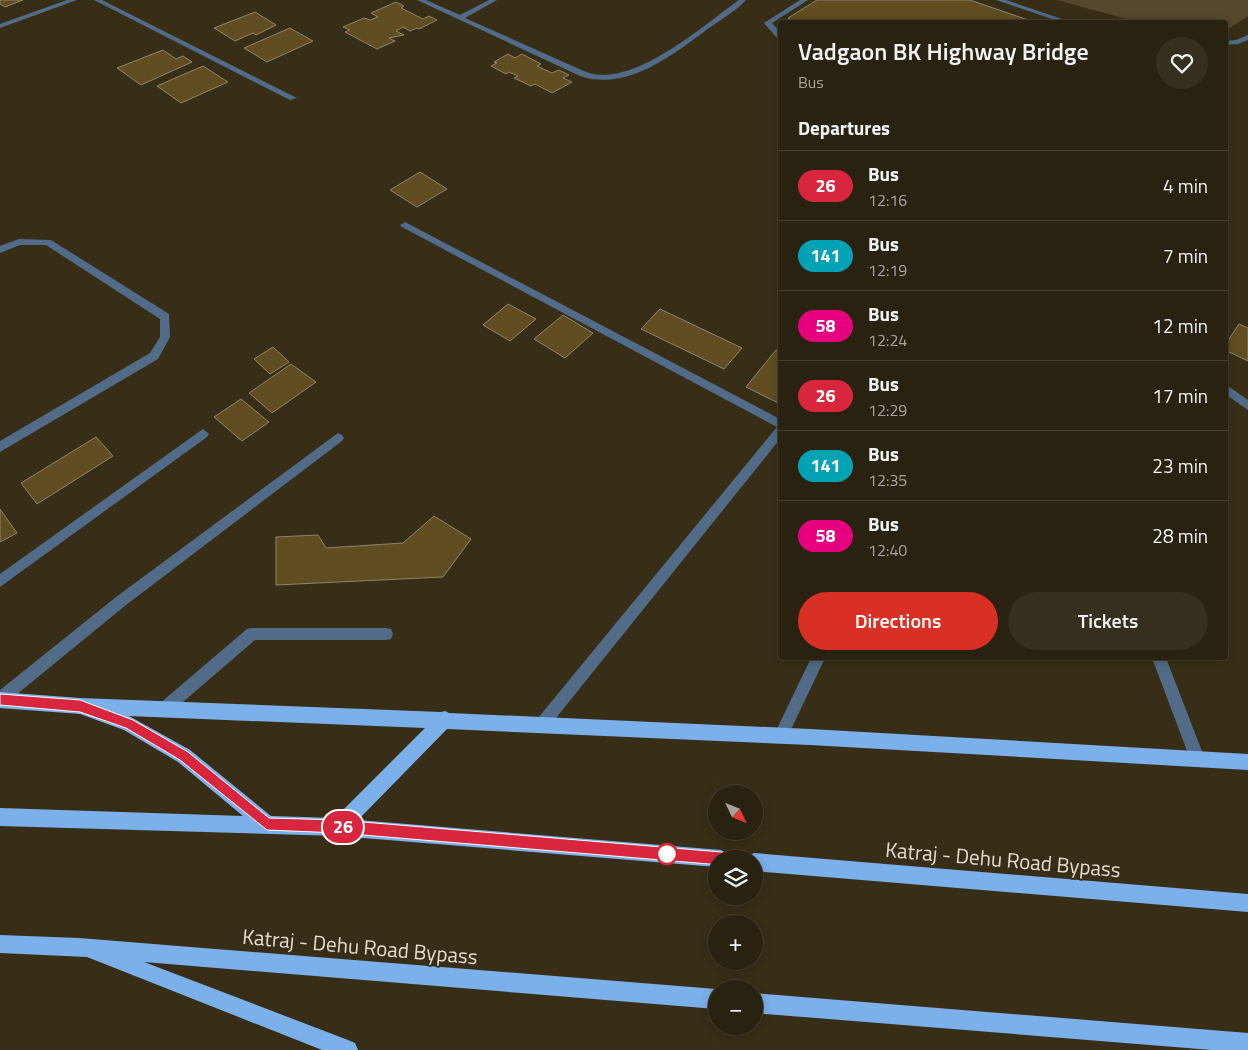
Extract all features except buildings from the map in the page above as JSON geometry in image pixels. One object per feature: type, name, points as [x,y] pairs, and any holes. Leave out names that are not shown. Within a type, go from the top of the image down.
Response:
[{"type":"highway","points":[[0,699],[80,706],[543,723],[781,735],[1248,762]]},
{"type":"highway","points":[[80,706],[129,724],[184,756],[267,824]]},
{"type":"highway","points":[[339,827],[445,719]]},
{"type":"highway","points":[[0,817],[339,827],[708,858]]},
{"type":"highway","name":"Katraj - Dehu Road Bypass","points":[[763,863],[1248,903]]},
{"type":"highway","name":"Katraj - Dehu Road Bypass","points":[[0,944],[79,947],[708,998]]},
{"type":"highway","points":[[79,947],[348,1050]]},
{"type":"highway","points":[[763,1003],[1248,1044]]},
{"type":"street","points":[[0,26],[74,0]]},
{"type":"street","points":[[97,0],[293,98]]},
{"type":"street","points":[[420,0],[584,74],[602,78],[628,74],[654,62],[743,0]]},
{"type":"street","points":[[460,18],[494,0]]},
{"type":"street","points":[[778,34],[768,24],[805,0]]},
{"type":"street","points":[[999,0],[1061,20]]},
{"type":"street","points":[[1228,43],[1238,42],[1248,37]]},
{"type":"street","points":[[405,226],[778,423]]},
{"type":"street","points":[[0,250],[19,242],[48,242],[165,317],[166,337],[154,356],[0,447]]},
{"type":"street","points":[[1228,390],[1248,406]]},
{"type":"street","points":[[543,723],[778,433]]},
{"type":"street","points":[[0,581],[203,434]]},
{"type":"street","points":[[0,699],[121,601],[338,438]]},
{"type":"street","points":[[164,709],[252,634],[386,634]]},
{"type":"street","points":[[781,735],[817,660]]},
{"type":"street","points":[[1160,660],[1198,758]]},
{"type":"shaded area","points":[[1057,0],[1248,0],[1248,16],[1228,29],[1228,20],[1130,20]]},
{"type":"bus line","name":"26","points":[[0,700],[80,706],[129,724],[184,756],[267,824],[339,827],[708,858]]}]
